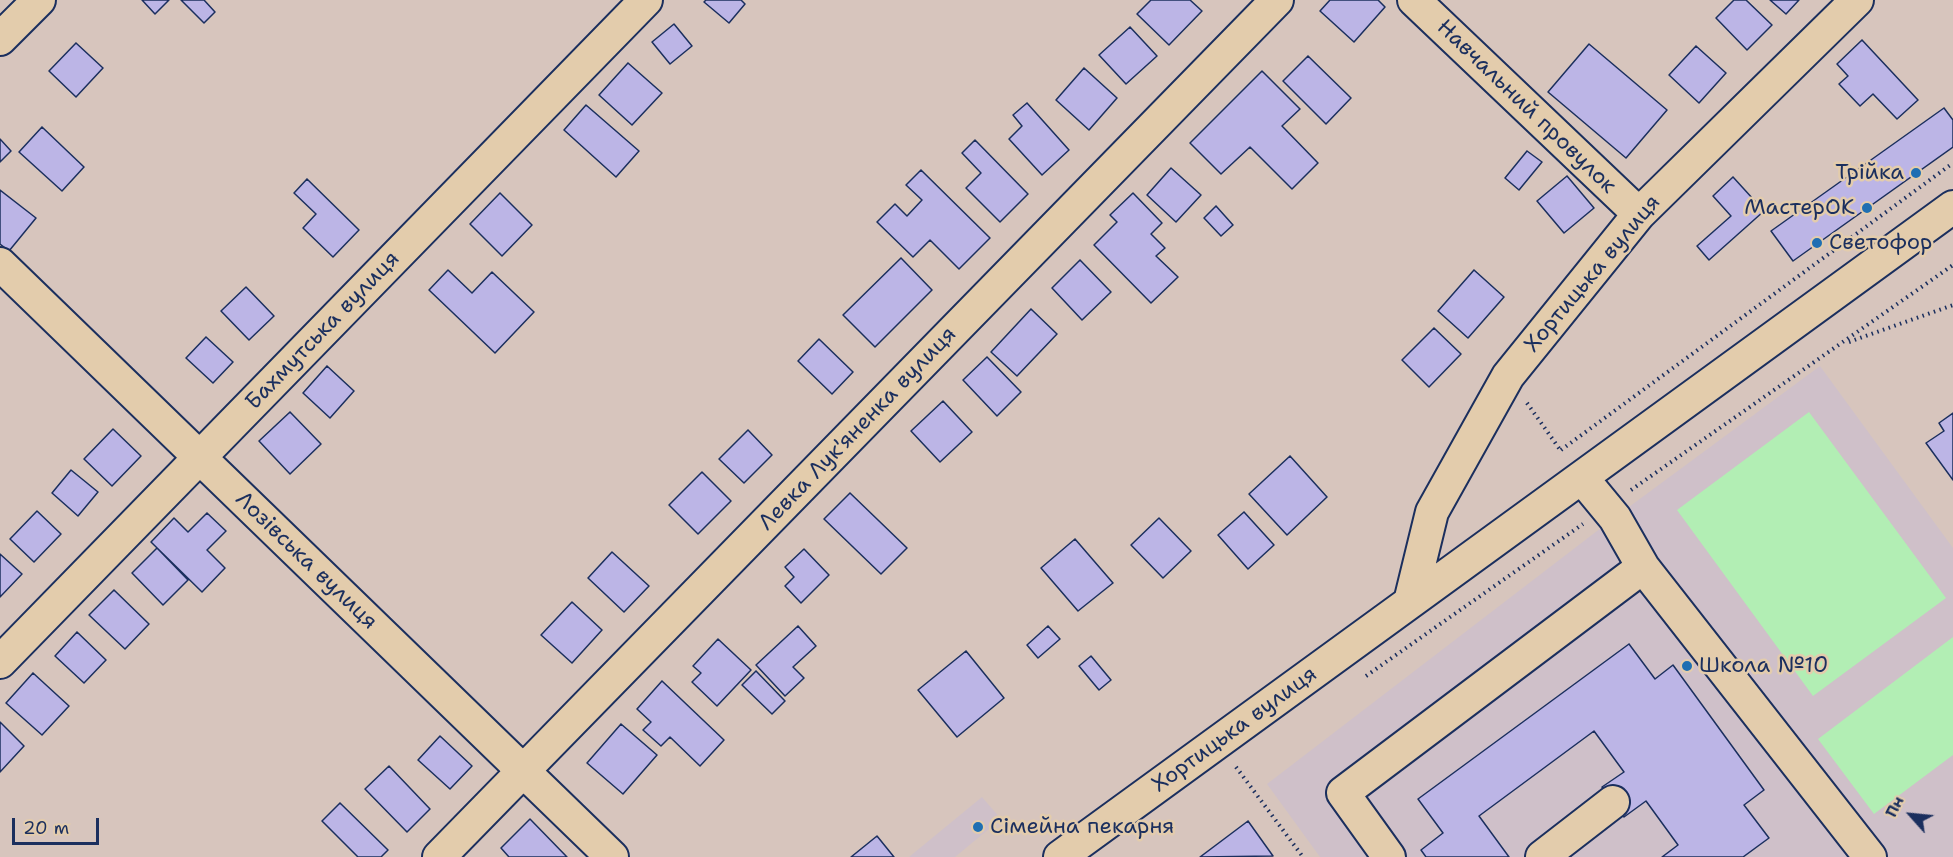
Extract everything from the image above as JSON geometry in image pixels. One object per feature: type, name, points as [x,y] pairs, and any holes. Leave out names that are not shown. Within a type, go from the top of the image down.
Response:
[{"type":"street","points":[[0,39],[39,0]]},
{"type":"street","name":"Бахмутська вулиця","points":[[0,662],[646,0]]},
{"type":"street","name":"Левка Лук'яненка вулиця","points":[[439,857],[1277,0]]},
{"type":"street","name":"Навчальний провулок","points":[[1414,0],[1639,214]]},
{"type":"street","name":"Хортицька вулиця","points":[[1410,602],[1432,512],[1509,376],[1639,214],[1857,0]]},
{"type":"street","name":"Хортицька вулиця","points":[[1060,857],[1953,207]]},
{"type":"street","name":"Лозівська вулиця","points":[[0,264],[612,857]]},
{"type":"street","points":[[1582,478],[1606,508],[1643,567],[1870,857]]},
{"type":"street","points":[[1389,857],[1343,794],[1643,567]]},
{"type":"street","points":[[1542,857],[1613,802]]},
{"type":"path","points":[[1509,376],[1561,450],[1953,163]]},
{"type":"path","points":[[1362,678],[1953,265]]},
{"type":"path","points":[[1842,344],[1953,305]]},
{"type":"path","points":[[1226,773],[1245,760]]},
{"type":"path","points":[[1235,766],[1302,857]]},
{"type":"shaded area","name":"Школа №10","points":[[1820,366],[1953,548],[1953,857],[1320,857],[1267,784],[1614,518]]},
{"type":"shaded area","points":[[982,797],[1001,819],[955,857],[909,857]]},
{"type":"green space","points":[[1809,412],[1946,598],[1813,696],[1677,510]]},
{"type":"green space","points":[[1953,637],[1953,755],[1874,814],[1818,739]]},
{"type":"building","points":[[142,0],[169,0],[155,14]]},
{"type":"building","points":[[181,0],[204,0],[215,12],[204,23]]},
{"type":"building","points":[[706,0],[741,0],[745,4],[729,23],[704,2]]},
{"type":"building","points":[[1151,0],[1190,0],[1202,11],[1169,45],[1137,14]]},
{"type":"building","points":[[1330,0],[1378,0],[1385,7],[1354,42],[1320,11]]},
{"type":"building","points":[[1734,0],[1746,0],[1772,25],[1747,50],[1716,18]]},
{"type":"building","points":[[1770,0],[1799,0],[1786,14]]},
{"type":"building","points":[[674,24],[692,46],[670,64],[652,42]]},
{"type":"building","points":[[1130,27],[1157,56],[1126,84],[1099,55]]},
{"type":"building","points":[[1862,40],[1918,100],[1897,119],[1873,94],[1860,106],[1839,84],[1848,76],[1837,64]]},
{"type":"building","points":[[76,43],[103,68],[76,97],[49,71]]},
{"type":"building","points":[[1589,44],[1667,110],[1626,158],[1548,92]]},
{"type":"building","points":[[1696,46],[1726,73],[1699,103],[1669,75]]},
{"type":"building","points":[[1308,56],[1351,98],[1326,124],[1283,81]]},
{"type":"building","points":[[628,63],[662,93],[632,125],[599,95]]},
{"type":"building","points":[[1084,68],[1117,98],[1089,130],[1056,100]]},
{"type":"building","points":[[1262,71],[1300,109],[1282,126],[1318,163],[1292,189],[1250,147],[1221,174],[1190,143]]},
{"type":"building","points":[[1027,103],[1069,150],[1042,175],[1009,139],[1022,126],[1013,115]]},
{"type":"building","points":[[586,105],[639,151],[616,177],[564,130]]},
{"type":"building","points":[[1944,108],[1953,120],[1953,147],[1793,261],[1771,231]]},
{"type":"building","points":[[42,127],[84,167],[62,191],[19,152]]},
{"type":"building","points":[[0,139],[11,151],[0,162]]},
{"type":"building","points":[[975,140],[1028,194],[1000,222],[966,188],[981,173],[962,153]]},
{"type":"building","points":[[1527,151],[1542,162],[1519,190],[1505,178]]},
{"type":"building","points":[[1171,168],[1201,195],[1176,222],[1147,195]]},
{"type":"building","points":[[921,170],[990,238],[959,269],[930,240],[913,257],[877,222],[895,204],[907,216],[922,200],[906,185]]},
{"type":"building","points":[[1567,176],[1594,208],[1564,233],[1537,201]]},
{"type":"building","points":[[1733,177],[1764,211],[1709,260],[1697,246],[1731,216],[1713,196]]},
{"type":"building","points":[[307,179],[359,230],[333,257],[303,228],[316,214],[294,193]]},
{"type":"building","points":[[0,190],[36,218],[9,251],[0,244]]},
{"type":"building","points":[[500,193],[532,225],[502,256],[470,224]]},
{"type":"building","points":[[1133,193],[1162,223],[1151,234],[1165,248],[1156,256],[1178,277],[1151,303],[1094,245],[1117,222],[1110,215]]},
{"type":"building","points":[[1216,206],[1233,225],[1221,236],[1204,218]]},
{"type":"building","points":[[901,258],[932,290],[875,347],[843,315]]},
{"type":"building","points":[[1080,260],[1111,292],[1082,320],[1052,288]]},
{"type":"building","points":[[448,270],[472,293],[492,272],[534,312],[495,353],[429,290]]},
{"type":"building","points":[[1474,270],[1504,297],[1468,338],[1438,311]]},
{"type":"building","points":[[246,287],[274,316],[249,340],[221,311]]},
{"type":"building","points":[[1031,309],[1057,334],[1017,376],[991,352]]},
{"type":"building","points":[[1434,328],[1461,354],[1429,387],[1402,360]]},
{"type":"building","points":[[206,337],[233,362],[213,383],[186,358]]},
{"type":"building","points":[[819,339],[853,372],[832,394],[798,361]]},
{"type":"building","points":[[987,357],[1021,392],[997,416],[963,380]]},
{"type":"building","points":[[327,366],[354,391],[330,418],[303,393]]},
{"type":"building","points":[[943,401],[972,432],[940,462],[911,431]]},
{"type":"building","points":[[290,412],[321,444],[290,474],[259,441]]},
{"type":"building","points":[[1953,413],[1953,480],[1926,443],[1944,431],[1939,423]]},
{"type":"building","points":[[113,429],[141,456],[112,486],[84,459]]},
{"type":"building","points":[[748,430],[772,455],[744,483],[719,459]]},
{"type":"building","points":[[1290,456],[1327,497],[1287,535],[1249,494]]},
{"type":"building","points":[[71,470],[98,492],[78,516],[52,493]]},
{"type":"building","points":[[702,472],[731,501],[698,534],[669,505]]},
{"type":"building","points":[[850,493],[907,548],[881,574],[824,519]]},
{"type":"building","points":[[37,511],[61,534],[34,562],[10,539]]},
{"type":"building","points":[[1244,512],[1274,545],[1248,569],[1218,535]]},
{"type":"building","points":[[207,513],[226,531],[207,550],[225,568],[202,592],[151,542],[174,518],[188,532]]},
{"type":"building","points":[[1159,518],[1191,551],[1163,578],[1131,545]]},
{"type":"building","points":[[1075,539],[1113,583],[1078,611],[1041,568]]},
{"type":"building","points":[[157,548],[188,580],[163,605],[132,573]]},
{"type":"building","points":[[804,549],[829,575],[801,603],[785,586],[794,577],[785,567]]},
{"type":"building","points":[[612,552],[649,586],[624,612],[588,578]]},
{"type":"building","points":[[0,554],[22,574],[0,597]]},
{"type":"building","points":[[114,590],[149,624],[125,649],[89,615]]},
{"type":"building","points":[[572,602],[602,630],[572,663],[541,635]]},
{"type":"building","points":[[798,626],[816,646],[793,667],[804,678],[785,696],[756,665]]},
{"type":"building","points":[[1048,626],[1060,639],[1038,658],[1027,645]]},
{"type":"building","points":[[77,632],[106,660],[84,683],[55,656]]},
{"type":"building","points":[[718,639],[751,670],[717,706],[692,682],[701,673],[693,666]]},
{"type":"building","points":[[1629,644],[1655,679],[1673,665],[1764,790],[1744,805],[1769,838],[1743,857],[1662,857],[1678,845],[1646,801],[1624,817],[1602,787],[1624,772],[1594,731],[1479,816],[1509,857],[1426,857],[1421,850],[1443,833],[1418,799]]},
{"type":"building","points":[[966,651],[1004,698],[957,737],[918,690]]},
{"type":"building","points":[[1091,656],[1111,680],[1099,690],[1079,666]]},
{"type":"building","points":[[756,671],[785,701],[772,714],[742,685]]},
{"type":"building","points":[[33,673],[69,706],[42,735],[6,703]]},
{"type":"building","points":[[662,681],[724,740],[700,766],[670,737],[661,746],[643,730],[651,722],[637,709]]},
{"type":"building","points":[[0,722],[24,746],[0,772]]},
{"type":"building","points":[[621,724],[657,755],[623,794],[587,763]]},
{"type":"building","points":[[440,736],[472,766],[450,789],[418,760]]},
{"type":"building","points":[[389,766],[430,809],[407,832],[365,789]]},
{"type":"building","points":[[340,803],[388,850],[381,857],[358,857],[322,821]]},
{"type":"building","points":[[530,819],[567,857],[509,857],[501,848]]},
{"type":"building","points":[[1248,821],[1273,856],[1200,857]]},
{"type":"building","points":[[877,836],[894,857],[851,857]]},
{"type":"place","name":"Трійка","points":[[1916,173]]},
{"type":"place","name":"МастерОК","points":[[1867,208]]},
{"type":"place","name":"Светофор","points":[[1817,243]]},
{"type":"place","name":"Школа №10","points":[[1687,666]]},
{"type":"place","name":"Сімейна пекарня","points":[[978,827]]}]
